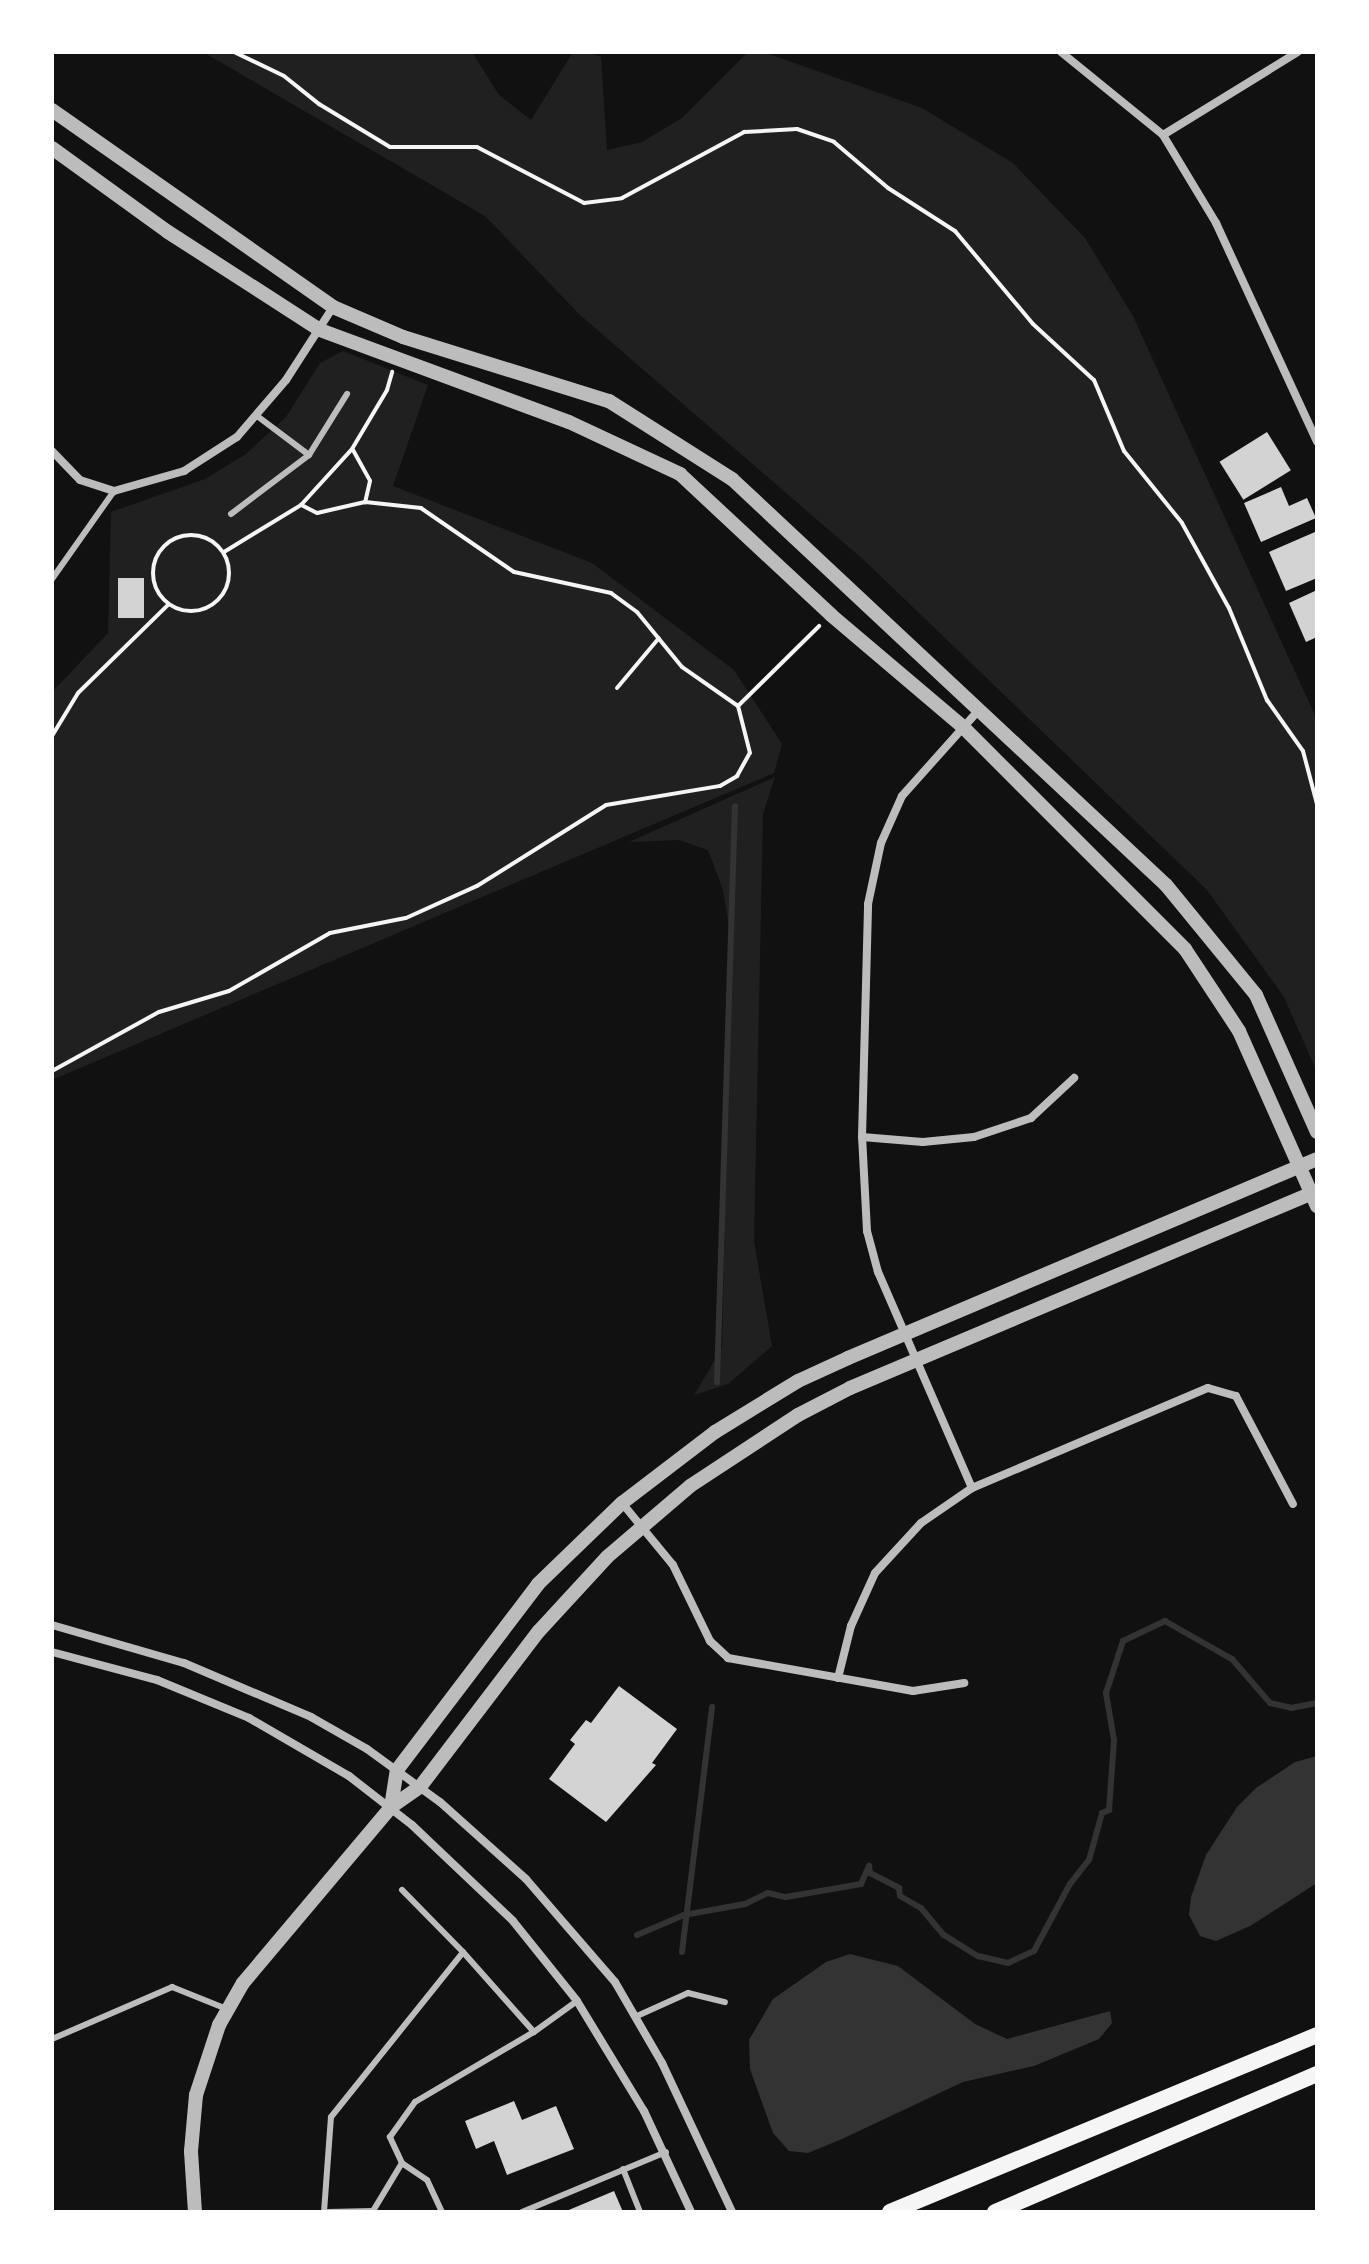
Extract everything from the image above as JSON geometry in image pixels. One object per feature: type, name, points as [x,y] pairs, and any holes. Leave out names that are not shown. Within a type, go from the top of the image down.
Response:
[{"type":"main road","points":[[890,2212],[1317,2035]]},
{"type":"main road","points":[[995,2212],[1317,2074]]},
{"type":"street","points":[[1061,52],[1163,135],[1216,223],[1317,442]]},
{"type":"street","points":[[1163,135],[1252,76],[1298,52]]},
{"type":"street","points":[[52,110],[333,307],[403,337],[609,401],[670,435],[732,479],[1166,885],[1256,995],[1317,1132]]},
{"type":"street","points":[[52,148],[168,232],[320,330],[569,422],[680,474],[831,615],[963,727],[1185,949],[1239,1031],[1315,1197],[916,1360],[798,1415],[690,1486],[641,1526],[539,1631],[420,1787],[391,1807],[257,1965],[227,2009],[196,2095],[191,2151],[195,2212]]},
{"type":"street","points":[[53,456],[80,480],[114,491],[184,471],[237,437],[320,330],[333,307]]},
{"type":"street","points":[[972,1488],[904,1335],[867,1231],[862,1137],[868,904],[881,843],[902,796],[979,710]]},
{"type":"street","points":[[862,1137],[923,1142],[974,1137],[1031,1118],[1074,1078]]},
{"type":"street","points":[[391,1807],[397,1770],[538,1584],[622,1503],[761,1403],[904,1335],[1317,1159]]},
{"type":"street","points":[[838,1678],[851,1626],[875,1573],[921,1523],[972,1488],[1208,1388],[1236,1396],[1293,1504]]},
{"type":"street","points":[[622,1503],[685,1583],[717,1651],[748,1664],[913,1691],[964,1683]]},
{"type":"street","points":[[52,1625],[157,1654],[253,1691],[340,1732],[420,1787],[555,1910],[637,2016],[732,2212]]},
{"type":"street","points":[[52,1652],[157,1680],[249,1718],[317,1755],[391,1807],[475,1881],[577,2001],[666,2152],[691,2212]]},
{"type":"lane","points":[[231,514],[309,455],[347,394]]},
{"type":"lane","points":[[256,415],[309,455]]},
{"type":"lane","points":[[52,579],[114,491]]},
{"type":"lane","points":[[402,1890],[463,1952],[534,2032]]},
{"type":"lane","points":[[402,2163],[373,2211],[326,2212],[331,2117],[463,1952]]},
{"type":"lane","points":[[52,2039],[172,1987],[227,2009]]},
{"type":"lane","points":[[637,2016],[688,1993],[725,2002]]},
{"type":"lane","points":[[442,2212],[427,2180],[402,2163],[390,2137],[415,2102],[534,2032],[577,2001]]},
{"type":"lane","points":[[522,2212],[666,2152]]},
{"type":"lane","points":[[623,2169],[640,2212]]},
{"type":"path","points":[[234,52],[284,76],[319,104],[390,147],[477,147],[584,203],[622,198],[744,132],[797,129],[834,142],[888,188],[955,231],[1033,324],[1094,380],[1124,451],[1182,523],[1229,608],[1267,700],[1303,751],[1317,804]]},
{"type":"path","points":[[224,552],[301,505],[352,449],[387,390],[395,359]]},
{"type":"path","points":[[352,449],[370,481],[365,502]]},
{"type":"path","points":[[52,1071],[159,1012],[239,986],[330,933],[406,918],[477,886],[606,805],[720,786],[737,776],[750,753],[738,706],[682,667],[637,612],[611,593],[514,572],[421,508],[365,502],[317,513],[301,505]]},
{"type":"path","points":[[200,535],[224,552],[229,582],[211,606],[197,611],[168,605],[152,579],[153,564],[170,540],[200,535]]},
{"type":"path","points":[[52,736],[78,693],[168,605]]},
{"type":"path","points":[[738,706],[831,615]]},
{"type":"path","points":[[617,688],[659,638]]},
{"type":"shaded area","points":[[203,52],[472,52],[499,95],[531,120],[573,52],[587,52],[601,57],[607,150],[642,142],[682,118],[748,52],[763,52],[922,108],[1013,163],[1085,238],[1133,316],[1317,720],[1317,1072],[1284,997],[1207,890],[866,562],[580,315],[485,216]]},
{"type":"shaded area","points":[[343,351],[428,385],[393,486],[592,563],[734,670],[782,744],[774,773],[52,1080],[52,692],[108,633],[111,512],[205,479],[246,454],[286,417],[320,363]]},
{"type":"shaded area","points":[[775,777],[763,814],[754,1241],[772,1346],[728,1384],[694,1395],[722,1348],[731,939],[723,890],[708,850],[679,840],[629,842]]},
{"type":"shaded area","points":[[1317,1756],[1317,1883],[1250,1926],[1216,1941],[1200,1936],[1189,1915],[1191,1897],[1206,1855],[1237,1807],[1256,1788],[1295,1762]]},
{"type":"shaded area","points":[[850,1954],[898,1966],[975,2024],[1007,2039],[1110,2011],[1112,2023],[1099,2039],[1034,2066],[963,2082],[808,2153],[789,2151],[773,2133],[750,2069],[749,2040],[773,1999],[826,1962]]},
{"type":"building","points":[[1267,432],[1291,470],[1243,500],[1220,462]]},
{"type":"building","points":[[1281,487],[1289,506],[1307,498],[1316,518],[1261,542],[1244,503]]},
{"type":"building","points":[[1315,532],[1317,578],[1286,591],[1269,552]]},
{"type":"building","points":[[118,578],[144,578],[144,618],[118,618]]},
{"type":"building","points":[[1317,590],[1317,637],[1306,642],[1289,603]]},
{"type":"building","points":[[619,1686],[677,1729],[652,1763],[656,1765],[606,1822],[549,1779],[575,1744],[570,1740],[586,1720],[591,1723]]},
{"type":"building","points":[[514,2101],[522,2120],[556,2106],[574,2149],[507,2175],[494,2141],[476,2149],[465,2121]]},
{"type":"building","points":[[614,2191],[623,2212],[564,2212]]},
{"type":"waterway","points":[[717,1382],[735,806]]},
{"type":"waterway","points":[[637,1935],[684,1915],[745,1904],[768,1893],[786,1897],[861,1884],[869,1866],[870,1873],[899,1888],[900,1896],[921,1908],[944,1935],[978,1956],[1008,1963],[1034,1951],[1070,1884],[1089,1860],[1102,1813],[1109,1810],[1114,1740],[1106,1693],[1123,1641],[1165,1621],[1232,1659],[1270,1703],[1291,1708],[1317,1703]]},
{"type":"waterway","points":[[682,1952],[712,1707]]}]
